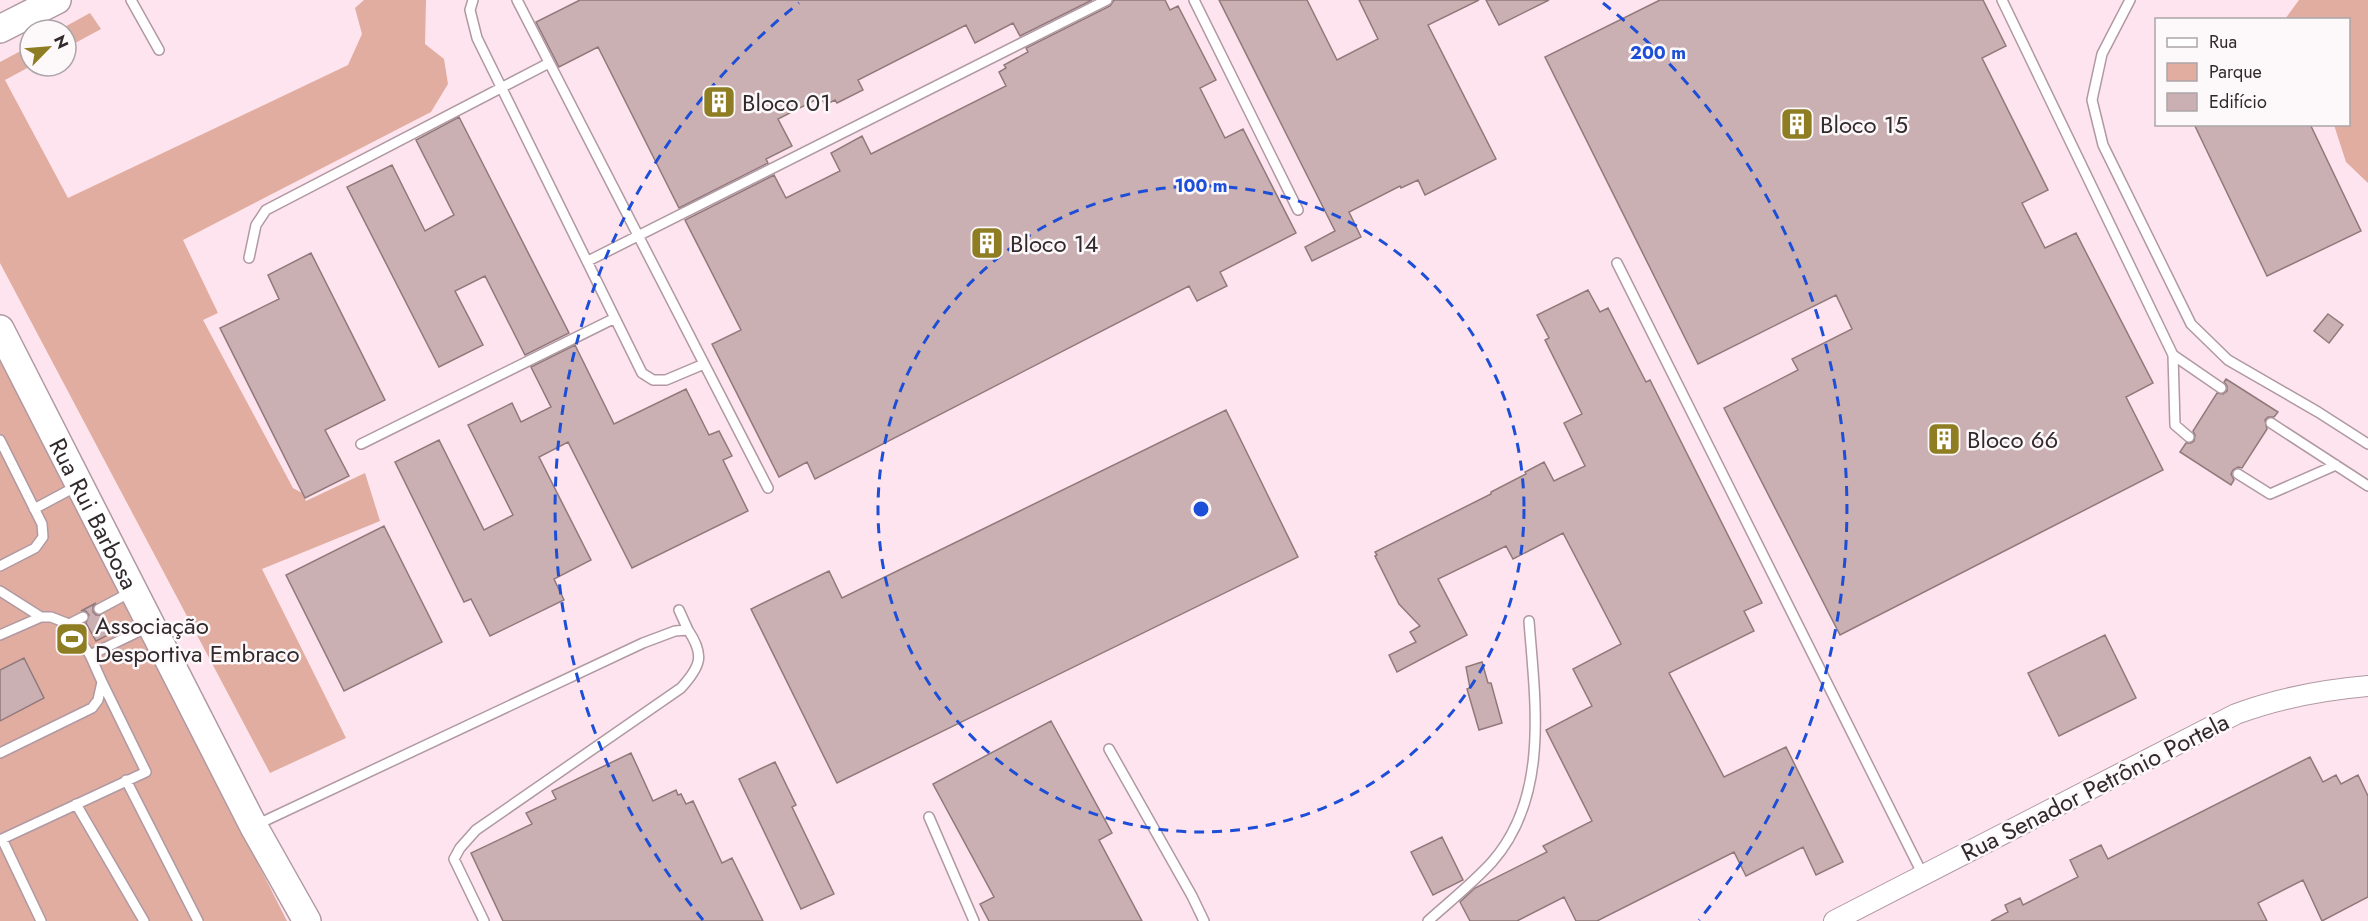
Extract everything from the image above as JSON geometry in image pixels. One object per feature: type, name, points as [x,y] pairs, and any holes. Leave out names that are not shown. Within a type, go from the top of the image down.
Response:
[{"type":"main road","points":[[0,29],[57,0]]},
{"type":"main road","name":"Rua Rui Barbosa","points":[[0,329],[150,626],[254,826],[307,921]]},
{"type":"street","name":"Rua Senador Petrônio Portela","points":[[1834,921],[2236,714],[2303,694],[2368,686]]},
{"type":"lane","points":[[131,0],[159,50]]},
{"type":"lane","points":[[473,0],[470,10],[477,38],[500,89],[642,373],[653,380],[666,380],[704,364]]},
{"type":"lane","points":[[516,0],[768,488]]},
{"type":"lane","points":[[588,261],[1107,0]]},
{"type":"lane","points":[[1194,0],[1298,210]]},
{"type":"lane","points":[[2002,0],[2173,355],[2175,425],[2189,437]]},
{"type":"lane","points":[[2130,0],[2102,54],[2092,100],[2103,145],[2191,324],[2228,360],[2368,444]]},
{"type":"lane","points":[[249,258],[256,225],[266,210],[549,63]]},
{"type":"lane","points":[[1617,263],[1923,875]]},
{"type":"lane","points":[[361,444],[615,318]]},
{"type":"lane","points":[[2173,355],[2221,388]]},
{"type":"lane","points":[[2271,423],[2368,486]]},
{"type":"lane","points":[[0,440],[42,524],[43,537],[35,548],[0,566]]},
{"type":"lane","points":[[2238,474],[2270,494],[2336,465]]},
{"type":"lane","points":[[34,509],[79,484]]},
{"type":"lane","points":[[0,591],[40,617]]},
{"type":"lane","points":[[99,609],[133,591]]},
{"type":"lane","points":[[484,921],[454,859],[460,848],[476,830],[681,687],[699,663],[698,644],[688,630],[679,610]]},
{"type":"lane","points":[[0,635],[40,617],[51,617],[69,624],[90,655],[146,772],[1,837],[41,921]]},
{"type":"lane","points":[[69,624],[83,618]]},
{"type":"lane","points":[[1428,921],[1492,862],[1513,831],[1532,778],[1536,714],[1528,621]]},
{"type":"lane","points":[[90,655],[150,626]]},
{"type":"lane","points":[[254,826],[643,643],[675,631],[688,630]]},
{"type":"lane","points":[[0,753],[92,708],[98,699],[102,682]]},
{"type":"lane","points":[[1109,749],[1192,896],[1203,921]]},
{"type":"lane","points":[[126,780],[198,921]]},
{"type":"lane","points":[[76,804],[144,921]]},
{"type":"lane","points":[[929,817],[974,921]]},
{"type":"green space","points":[[364,0],[426,0],[425,44],[444,59],[448,84],[431,112],[183,240],[218,313],[203,320],[293,488],[302,493],[306,501],[365,473],[380,521],[262,569],[346,738],[270,773],[0,263],[0,62],[18,52],[18,73],[5,80],[68,198],[348,65],[362,34],[355,8]]},
{"type":"green space","points":[[2299,0],[2368,0],[2368,183],[2346,162],[2334,126],[2350,126],[2350,18],[2286,18]]},
{"type":"green space","points":[[90,13],[101,29],[78,41],[78,20]]},
{"type":"green space","name":"Associação Desportiva Embraco","points":[[0,356],[287,921],[0,921]]},
{"type":"building","name":"Bloco 01","points":[[580,0],[1092,0],[1020,36],[1013,23],[975,43],[966,25],[858,80],[863,90],[837,103],[835,100],[825,105],[821,97],[778,119],[792,146],[766,159],[768,163],[679,208],[598,47],[559,67],[536,22]]},
{"type":"building","name":"Bloco 14","points":[[1114,0],[1165,0],[1170,10],[1178,6],[1216,80],[1200,88],[1225,138],[1243,129],[1296,233],[1220,272],[1227,286],[1197,301],[1189,286],[815,479],[807,462],[779,477],[712,344],[741,330],[685,220],[774,175],[786,198],[840,171],[831,153],[862,136],[871,154],[1006,86],[999,72],[1006,68],[1004,65],[1028,52],[1026,48],[1110,6]]},
{"type":"building","points":[[1219,0],[1307,0],[1337,60],[1378,39],[1359,0],[1479,0],[1428,25],[1496,159],[1425,195],[1418,180],[1401,188],[1400,186],[1349,212],[1361,237],[1312,261],[1305,247],[1335,231]]},
{"type":"building","points":[[1486,0],[1549,0],[1499,25]]},
{"type":"building","points":[[1660,0],[1983,0],[2006,46],[1982,58],[2048,190],[2022,203],[2045,248],[2076,233],[2153,383],[2126,397],[2163,470],[1840,635],[1724,408],[1798,370],[1792,359],[1852,329],[1836,295],[1698,364],[1545,57]]},
{"type":"building","points":[[459,117],[569,333],[525,355],[485,276],[455,291],[483,345],[439,367],[347,187],[392,165],[425,231],[454,215],[416,140]]},
{"type":"building","points":[[2195,126],[2311,126],[2361,231],[2267,276]]},
{"type":"building","points":[[311,253],[385,400],[325,430],[349,476],[305,498],[220,328],[279,299],[268,275]]},
{"type":"building","points":[[1588,290],[1600,312],[1608,308],[1646,382],[1650,380],[1762,603],[1744,611],[1754,631],[1669,673],[1724,777],[1786,747],[1843,862],[1816,875],[1803,847],[1746,876],[1734,852],[1597,921],[1576,921],[1564,897],[1517,921],[1470,921],[1460,902],[1475,888],[1547,852],[1543,846],[1592,821],[1546,730],[1592,706],[1573,669],[1621,644],[1563,533],[1513,559],[1506,546],[1438,579],[1467,635],[1397,672],[1389,655],[1416,642],[1410,632],[1420,626],[1399,604],[1375,552],[1491,494],[1544,462],[1554,481],[1585,466],[1564,423],[1582,414],[1545,340],[1549,338],[1537,315]]},
{"type":"building","points":[[2328,314],[2343,325],[2329,343],[2314,331]]},
{"type":"building","points":[[575,345],[614,424],[686,389],[709,435],[719,431],[732,456],[723,460],[748,511],[632,568],[568,442],[539,457],[591,560],[554,579],[564,600],[490,636],[471,599],[464,602],[395,462],[439,440],[484,530],[513,515],[468,425],[512,403],[521,422],[551,407],[531,367]]},
{"type":"building","points":[[2226,379],[2278,412],[2274,417],[2268,417],[2265,420],[2267,429],[2242,468],[2238,467],[2233,470],[2231,474],[2234,480],[2231,485],[2180,452],[2186,443],[2194,441],[2193,431],[2217,393],[2223,394],[2227,391],[2224,382]]},
{"type":"building","points":[[1226,410],[1298,557],[837,783],[751,609],[829,571],[842,598]]},
{"type":"building","points":[[384,526],[442,642],[344,691],[286,575]]},
{"type":"building","points":[[96,603],[93,606],[93,612],[96,615],[102,615],[112,633],[96,641],[86,623],[89,615],[86,611],[81,611]]},
{"type":"building","points":[[2105,635],[2136,698],[2059,736],[2028,673]]},
{"type":"building","points":[[24,658],[44,698],[0,721],[0,670]]},
{"type":"building","points":[[1482,662],[1488,683],[1491,683],[1502,723],[1479,730],[1467,689],[1470,688],[1466,667]]},
{"type":"building","points":[[1051,721],[1112,833],[1099,840],[1142,921],[989,921],[980,904],[994,897],[933,784]]},
{"type":"building","points":[[631,753],[653,801],[676,790],[686,804],[693,801],[722,863],[732,858],[763,921],[503,921],[471,853],[532,824],[526,813],[556,799],[552,791]]},
{"type":"building","points":[[2310,757],[2323,782],[2336,775],[2341,784],[2358,775],[2368,796],[2368,897],[2322,921],[2303,880],[2258,903],[2267,921],[1991,921],[2008,912],[2005,905],[2020,898],[2023,905],[2078,877],[2070,860],[2101,845],[2108,859]]},
{"type":"building","points":[[775,762],[796,805],[792,807],[834,894],[801,909],[739,779]]},
{"type":"building","points":[[1442,837],[1463,880],[1433,895],[1411,852]]},
{"type":"place","name":"Bloco 01","points":[[719,102]]},
{"type":"place","name":"Bloco 15","points":[[1797,124]]},
{"type":"place","name":"Bloco 14","points":[[987,243]]},
{"type":"place","name":"Bloco 66","points":[[1944,439]]},
{"type":"place","name":"Associação Desportiva Embraco","points":[[72,639]]}]
